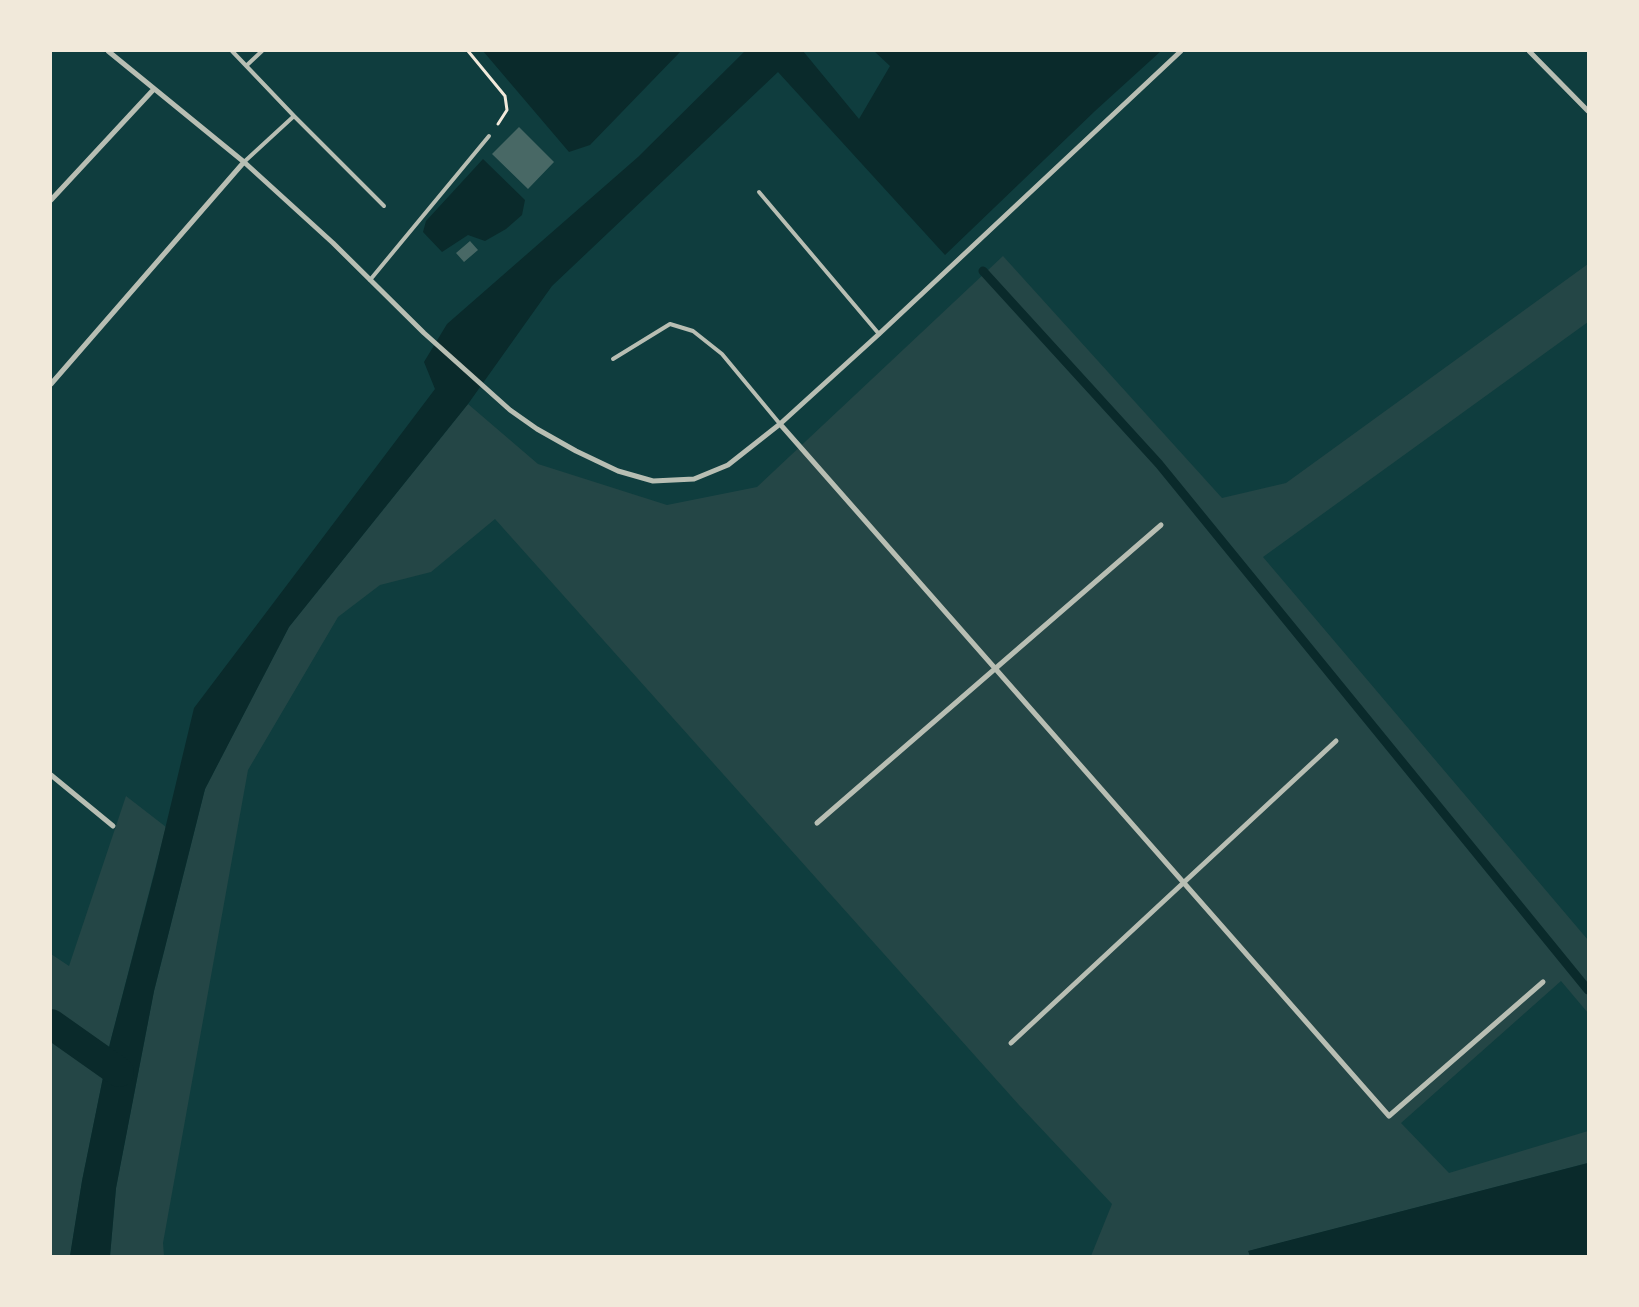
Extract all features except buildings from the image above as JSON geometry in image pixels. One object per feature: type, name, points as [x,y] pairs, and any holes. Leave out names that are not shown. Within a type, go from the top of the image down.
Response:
[{"type":"street","points":[[108,51],[244,162],[333,243],[424,333],[510,410],[537,429],[576,451],[618,471],[653,481],[694,479],[728,465],[780,424],[879,334],[1181,51]]},
{"type":"street","points":[[1529,51],[1588,111]]},
{"type":"street","points":[[51,200],[154,89]]},
{"type":"street","points":[[51,384],[244,162]]},
{"type":"street","points":[[780,424],[1389,1116],[1543,982]]},
{"type":"street","points":[[817,823],[1162,524]]},
{"type":"street","points":[[1011,1043],[1336,741]]},
{"type":"street","points":[[51,775],[112,826]]},
{"type":"lane","points":[[232,51],[384,206]]},
{"type":"lane","points":[[246,66],[262,51]]},
{"type":"lane","points":[[244,162],[294,116]]},
{"type":"lane","points":[[370,280],[489,136]]},
{"type":"lane","points":[[759,192],[879,334]]},
{"type":"lane","points":[[613,359],[670,324],[693,331],[722,354],[780,424]]},
{"type":"path","points":[[468,51],[505,96],[508,110],[489,136]]},
{"type":"shaded area","points":[[483,51],[681,51],[590,145],[569,152]]},
{"type":"shaded area","points":[[745,51],[803,51],[859,119],[890,66],[874,51],[1161,51],[1095,111],[945,255],[778,72],[552,286],[468,404],[289,627],[205,789],[154,991],[116,1188],[110,1256],[70,1256],[82,1181],[110,1043],[155,871],[194,708],[435,389],[424,362],[447,324],[638,157]]},
{"type":"shaded area","points":[[483,159],[525,200],[522,215],[506,229],[485,241],[468,235],[442,252],[423,232],[426,221]]},
{"type":"shaded area","points":[[1003,256],[1222,498],[1286,483],[1588,264],[1588,322],[1263,557],[1588,940],[1588,1013],[1561,981],[1401,1123],[1449,1173],[1588,1131],[1588,1163],[1249,1251],[1250,1256],[1091,1256],[1112,1204],[1019,1105],[495,519],[431,572],[380,585],[338,617],[248,770],[163,1243],[164,1256],[110,1256],[116,1188],[154,991],[205,789],[289,627],[468,404],[538,464],[667,505],[757,487]]},
{"type":"shaded area","points":[[126,796],[166,827],[110,1043],[82,1181],[70,1256],[51,1256],[51,954],[69,966]]},
{"type":"shaded area","points":[[1588,1163],[1588,1256],[1250,1256],[1248,1251]]},
{"type":"waterway","points":[[983,271],[1159,464],[1588,990]]},
{"type":"waterway","points":[[51,1024],[119,1072]]}]
